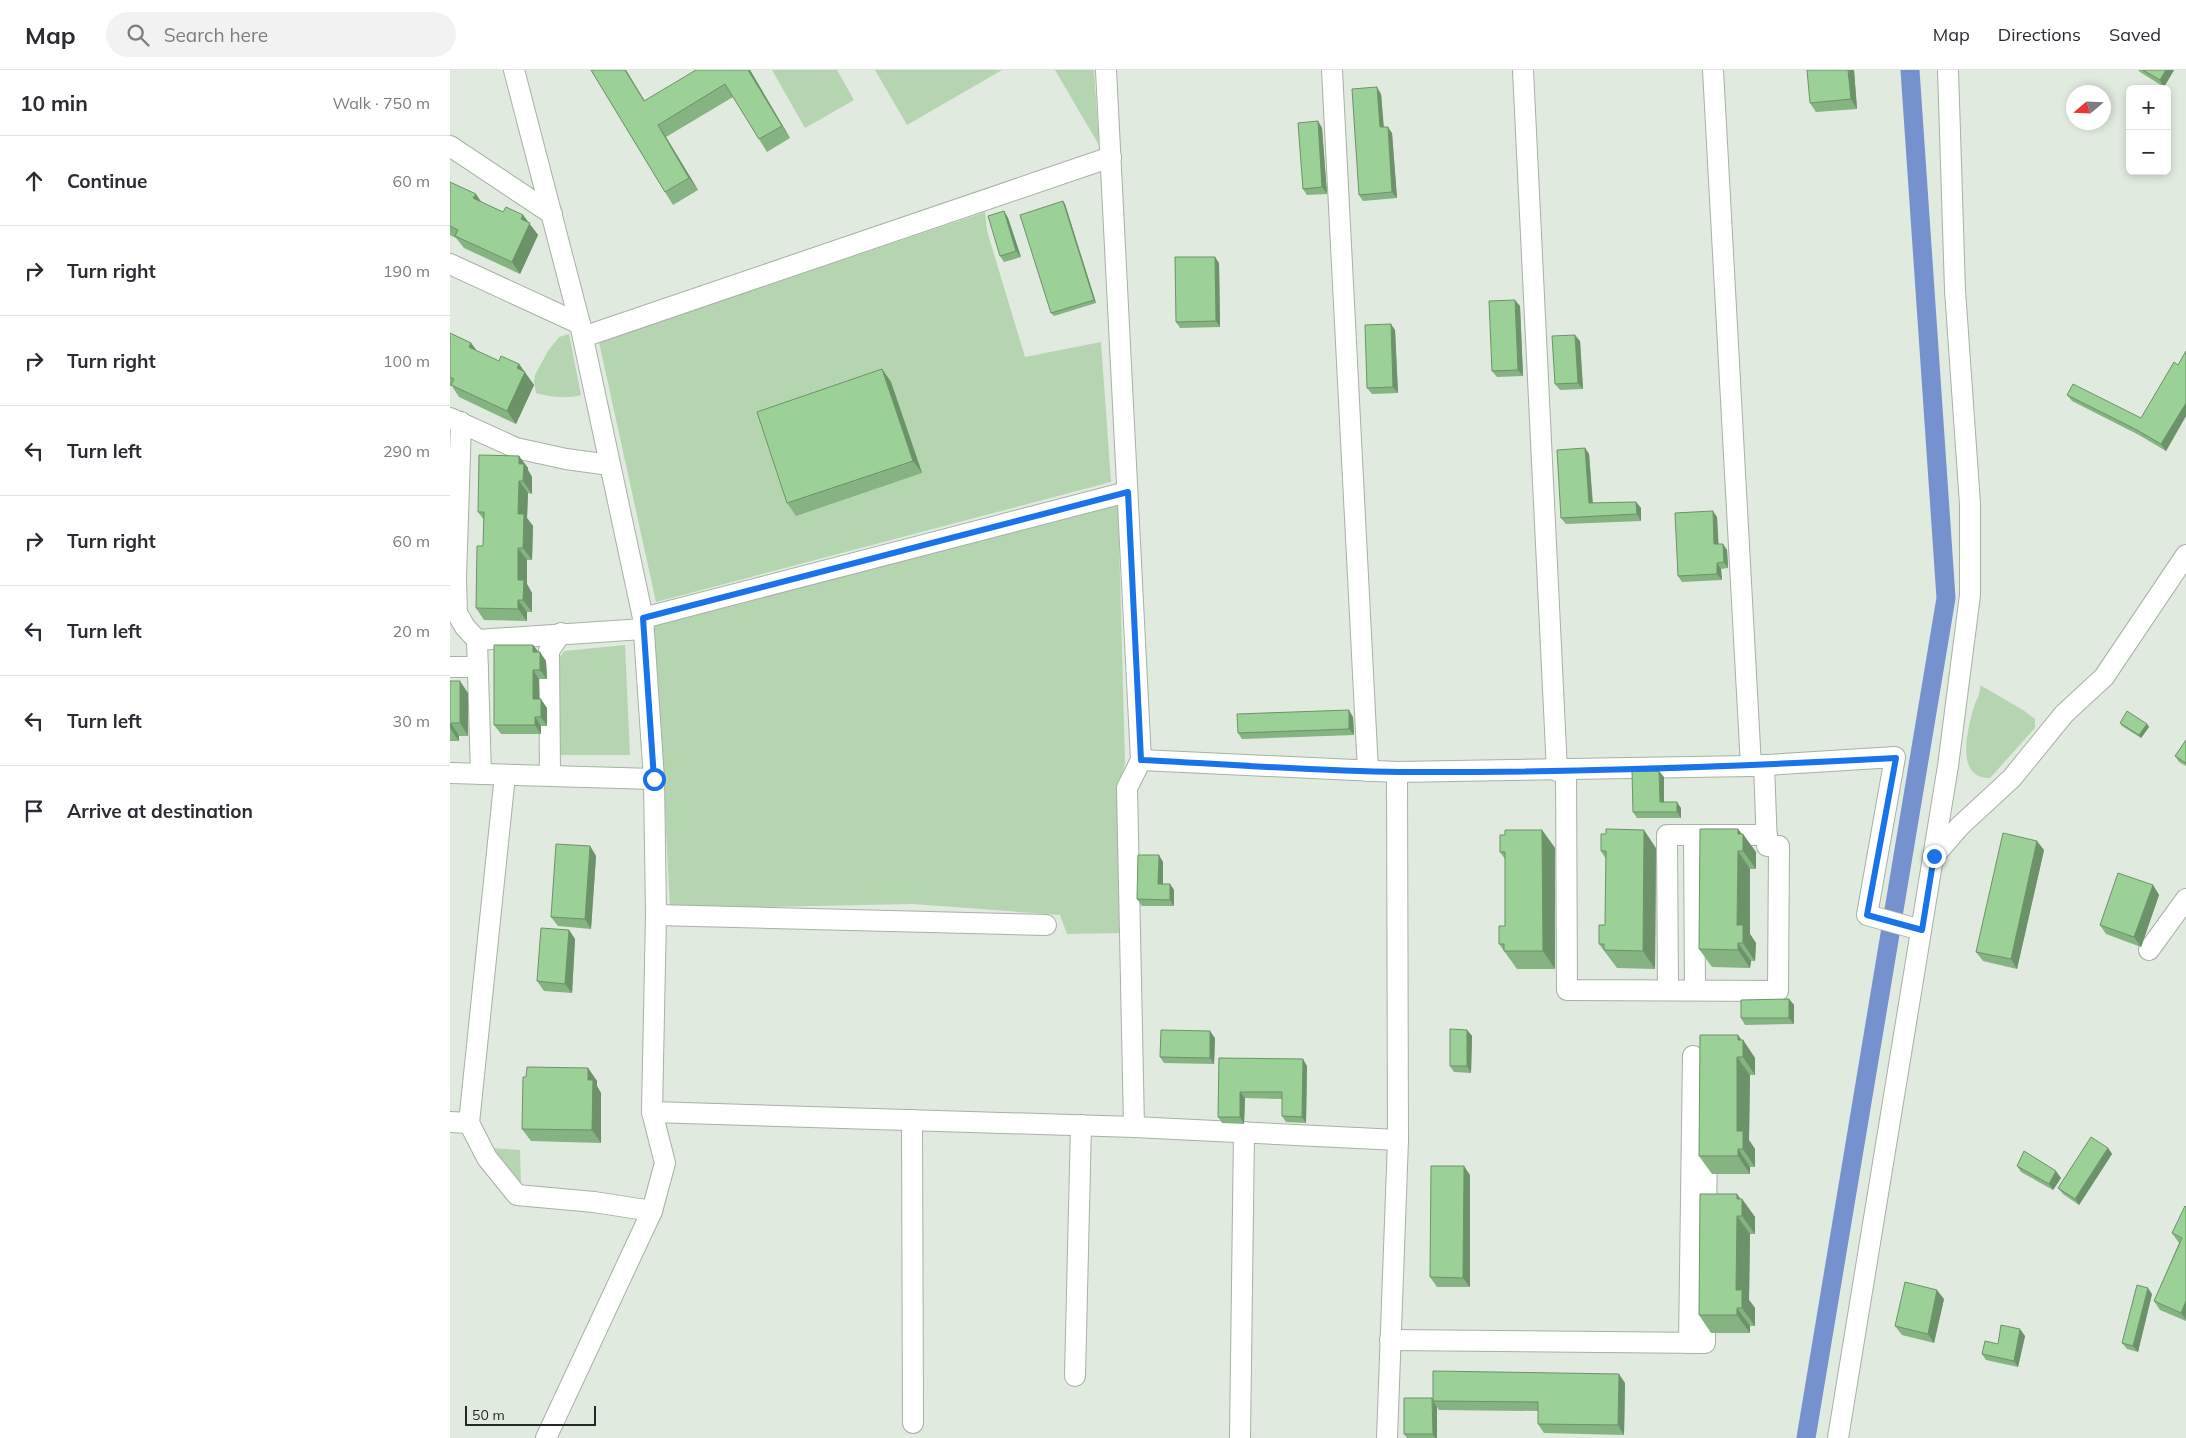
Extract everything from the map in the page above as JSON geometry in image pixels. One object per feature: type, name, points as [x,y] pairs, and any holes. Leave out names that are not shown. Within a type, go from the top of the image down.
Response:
[{"type":"street","points":[[514,70],[581,331],[643,623],[654,779],[656,914],[652,1112],[665,1162],[652,1210],[546,1438]]},
{"type":"street","points":[[1106,70],[1141,760],[1127,788],[1134,1127]]},
{"type":"street","points":[[1332,70],[1368,770]]},
{"type":"street","points":[[1523,70],[1562,770],[1567,990],[1778,991],[1779,846],[1767,846],[1757,765],[1713,70]]},
{"type":"street","points":[[1838,1438],[1934,856],[1948,766],[1970,594],[1970,504],[1955,290],[1948,70]]},
{"type":"street","points":[[450,146],[552,214]]},
{"type":"street","points":[[450,264],[581,331],[1111,157]]},
{"type":"street","points":[[481,774],[477,640],[465,627],[457,613],[456,420],[516,448],[566,459],[610,465]]},
{"type":"street","points":[[477,640],[561,634],[643,623],[1128,492]]},
{"type":"street","points":[[1934,856],[1960,826],[2012,778],[2064,714],[2104,677],[2186,555]]},
{"type":"street","points":[[550,776],[549,651],[561,634]]},
{"type":"street","points":[[450,667],[478,667]]},
{"type":"street","points":[[1141,760],[1397,772],[1757,765],[1896,758],[1867,915],[1922,930]]},
{"type":"street","points":[[1387,1438],[1398,1140],[1397,772]]},
{"type":"street","points":[[450,773],[654,779]]},
{"type":"street","points":[[505,775],[459,1122],[517,1195],[594,1202],[652,1210]]},
{"type":"street","points":[[1668,990],[1667,835],[1767,835]]},
{"type":"street","points":[[1694,835],[1696,990]]},
{"type":"street","points":[[2150,950],[2186,899]]},
{"type":"street","points":[[656,914],[1046,925]]},
{"type":"street","points":[[1390,1340],[1705,1343],[1700,1051]]},
{"type":"street","points":[[652,1112],[1081,1125],[1398,1140]]},
{"type":"street","points":[[912,1120],[913,1423]]},
{"type":"street","points":[[1075,1376],[1081,1125]]},
{"type":"street","points":[[1240,1438],[1244,1132]]},
{"type":"green space","points":[[772,70],[837,70],[854,100],[805,128]]},
{"type":"green space","points":[[875,70],[1002,70],[907,125]]},
{"type":"green space","points":[[1055,70],[1094,70],[1099,145]]},
{"type":"green space","points":[[985,212],[987,231],[1025,357],[1101,342],[1111,482],[656,602],[599,342]]},
{"type":"green space","points":[[569,334],[581,395],[558,397],[536,393],[535,375],[548,351],[559,337]]},
{"type":"green space","points":[[1118,502],[1125,762],[1120,792],[1122,933],[1067,934],[1060,915],[913,904],[670,909],[663,770],[650,626]]},
{"type":"green space","points":[[625,645],[630,755],[560,755],[557,695],[558,660],[564,651]]},
{"type":"green space","points":[[1980,685],[2035,719],[2035,728],[1990,778],[1979,776],[1972,771],[1966,752],[1969,728]]},
{"type":"green space","points":[[490,1148],[520,1150],[521,1184],[511,1182]]},
{"type":"building","points":[[591,70],[625,70],[644,101],[696,70],[748,70],[782,126],[759,139],[725,84],[658,125],[689,178],[665,192]]},
{"type":"building","points":[[1807,70],[1848,70],[1851,99],[1810,103]]},
{"type":"building","points":[[2143,70],[2166,70],[2160,80]]},
{"type":"building","points":[[1377,87],[1380,127],[1388,127],[1392,192],[1359,195],[1352,89]]},
{"type":"building","points":[[1318,121],[1322,187],[1303,189],[1298,123]]},
{"type":"building","points":[[450,182],[476,194],[473,198],[503,212],[506,207],[523,215],[521,219],[530,223],[512,262],[455,236],[458,230],[450,226]]},
{"type":"building","points":[[1063,201],[1094,300],[1051,313],[1020,215]]},
{"type":"building","points":[[1004,211],[1016,251],[1000,256],[988,216]]},
{"type":"building","points":[[1175,257],[1215,257],[1216,321],[1176,322]]},
{"type":"building","points":[[1515,300],[1518,370],[1492,371],[1489,301]]},
{"type":"building","points":[[1391,324],[1393,387],[1367,388],[1365,325]]},
{"type":"building","points":[[450,333],[471,343],[469,347],[499,361],[501,356],[519,364],[517,368],[525,372],[507,411],[451,385],[454,379],[450,377]]},
{"type":"building","points":[[1575,335],[1578,383],[1555,384],[1552,336]]},
{"type":"building","points":[[2186,351],[2186,403],[2161,444],[2067,395],[2073,384],[2141,418],[2174,362],[2178,365]]},
{"type":"building","points":[[882,369],[913,461],[787,503],[757,412]]},
{"type":"building","points":[[1585,448],[1589,503],[1636,502],[1637,514],[1561,518],[1557,450]]},
{"type":"building","points":[[479,455],[519,456],[519,464],[524,464],[523,481],[519,481],[518,514],[524,514],[523,548],[518,548],[518,580],[524,580],[523,600],[518,600],[518,609],[476,608],[477,546],[483,546],[484,512],[478,512]]},
{"type":"building","points":[[1713,511],[1714,544],[1723,544],[1724,562],[1717,563],[1717,574],[1678,576],[1675,513]]},
{"type":"building","points":[[494,645],[533,645],[533,652],[540,652],[540,670],[533,670],[533,699],[541,699],[541,717],[535,717],[535,725],[494,725]]},
{"type":"building","points":[[450,681],[460,681],[460,723],[451,723],[450,728]]},
{"type":"building","points":[[1349,710],[1349,729],[1238,733],[1237,714]]},
{"type":"building","points":[[2127,711],[2147,724],[2139,735],[2120,723]]},
{"type":"building","points":[[2186,740],[2186,763],[2175,756]]},
{"type":"building","points":[[1632,771],[1659,771],[1660,802],[1677,802],[1677,812],[1633,812]]},
{"type":"building","points":[[1606,829],[1644,830],[1643,951],[1604,950],[1604,944],[1599,944],[1599,925],[1605,925],[1606,851],[1601,851],[1601,834],[1606,834]]},
{"type":"building","points":[[1700,829],[1738,829],[1738,834],[1743,834],[1743,851],[1738,851],[1737,925],[1743,925],[1743,943],[1738,943],[1738,950],[1699,949]]},
{"type":"building","points":[[1505,830],[1542,830],[1543,951],[1504,951],[1504,944],[1499,944],[1499,926],[1505,926],[1505,852],[1500,852],[1500,835],[1505,835]]},
{"type":"building","points":[[2003,833],[2037,841],[2011,959],[1976,952]]},
{"type":"building","points":[[556,844],[590,846],[585,919],[551,917]]},
{"type":"building","points":[[1138,855],[1159,855],[1158,884],[1170,884],[1170,900],[1137,899]]},
{"type":"building","points":[[2118,873],[2153,885],[2134,937],[2100,925]]},
{"type":"building","points":[[541,928],[569,930],[565,984],[537,981]]},
{"type":"building","points":[[1789,999],[1789,1018],[1741,1018],[1741,1000]]},
{"type":"building","points":[[1450,1029],[1467,1030],[1467,1066],[1450,1066]]},
{"type":"building","points":[[1161,1030],[1210,1031],[1210,1058],[1160,1057]]},
{"type":"building","points":[[1700,1035],[1738,1035],[1738,1040],[1743,1040],[1743,1057],[1737,1057],[1737,1131],[1743,1131],[1743,1149],[1738,1149],[1738,1156],[1699,1156]]},
{"type":"building","points":[[1219,1058],[1303,1059],[1302,1117],[1282,1116],[1282,1092],[1240,1092],[1240,1117],[1218,1117]]},
{"type":"building","points":[[527,1067],[588,1068],[588,1080],[593,1080],[592,1130],[522,1129],[523,1077],[526,1077]]},
{"type":"building","points":[[2091,1137],[2108,1148],[2075,1199],[2058,1188]]},
{"type":"building","points":[[2024,1151],[2056,1171],[2049,1184],[2017,1166]]},
{"type":"building","points":[[1431,1166],[1464,1166],[1463,1278],[1430,1277]]},
{"type":"building","points":[[1700,1194],[1737,1194],[1737,1199],[1742,1199],[1742,1216],[1737,1216],[1736,1290],[1742,1290],[1742,1308],[1737,1308],[1737,1315],[1699,1315]]},
{"type":"building","points":[[2185,1206],[2186,1301],[2181,1313],[2154,1301],[2182,1238],[2172,1233]]},
{"type":"building","points":[[1905,1282],[1937,1290],[1928,1334],[1895,1326]]},
{"type":"building","points":[[2137,1285],[2148,1288],[2133,1346],[2122,1343]]},
{"type":"building","points":[[2001,1325],[2020,1329],[2014,1361],[1982,1354],[1985,1341],[1998,1344]]},
{"type":"building","points":[[1433,1371],[1619,1374],[1618,1425],[1538,1424],[1538,1402],[1433,1401]]},
{"type":"building","points":[[1404,1398],[1432,1398],[1433,1434],[1404,1434]]},
{"type":"waterway","points":[[1806,1438],[1946,598],[1910,70]]},
{"type":"route","points":[[654,779],[643,618],[1128,492],[1141,760],[1397,772],[1751,766],[1896,758],[1867,915],[1922,930],[1934,856]]}]
